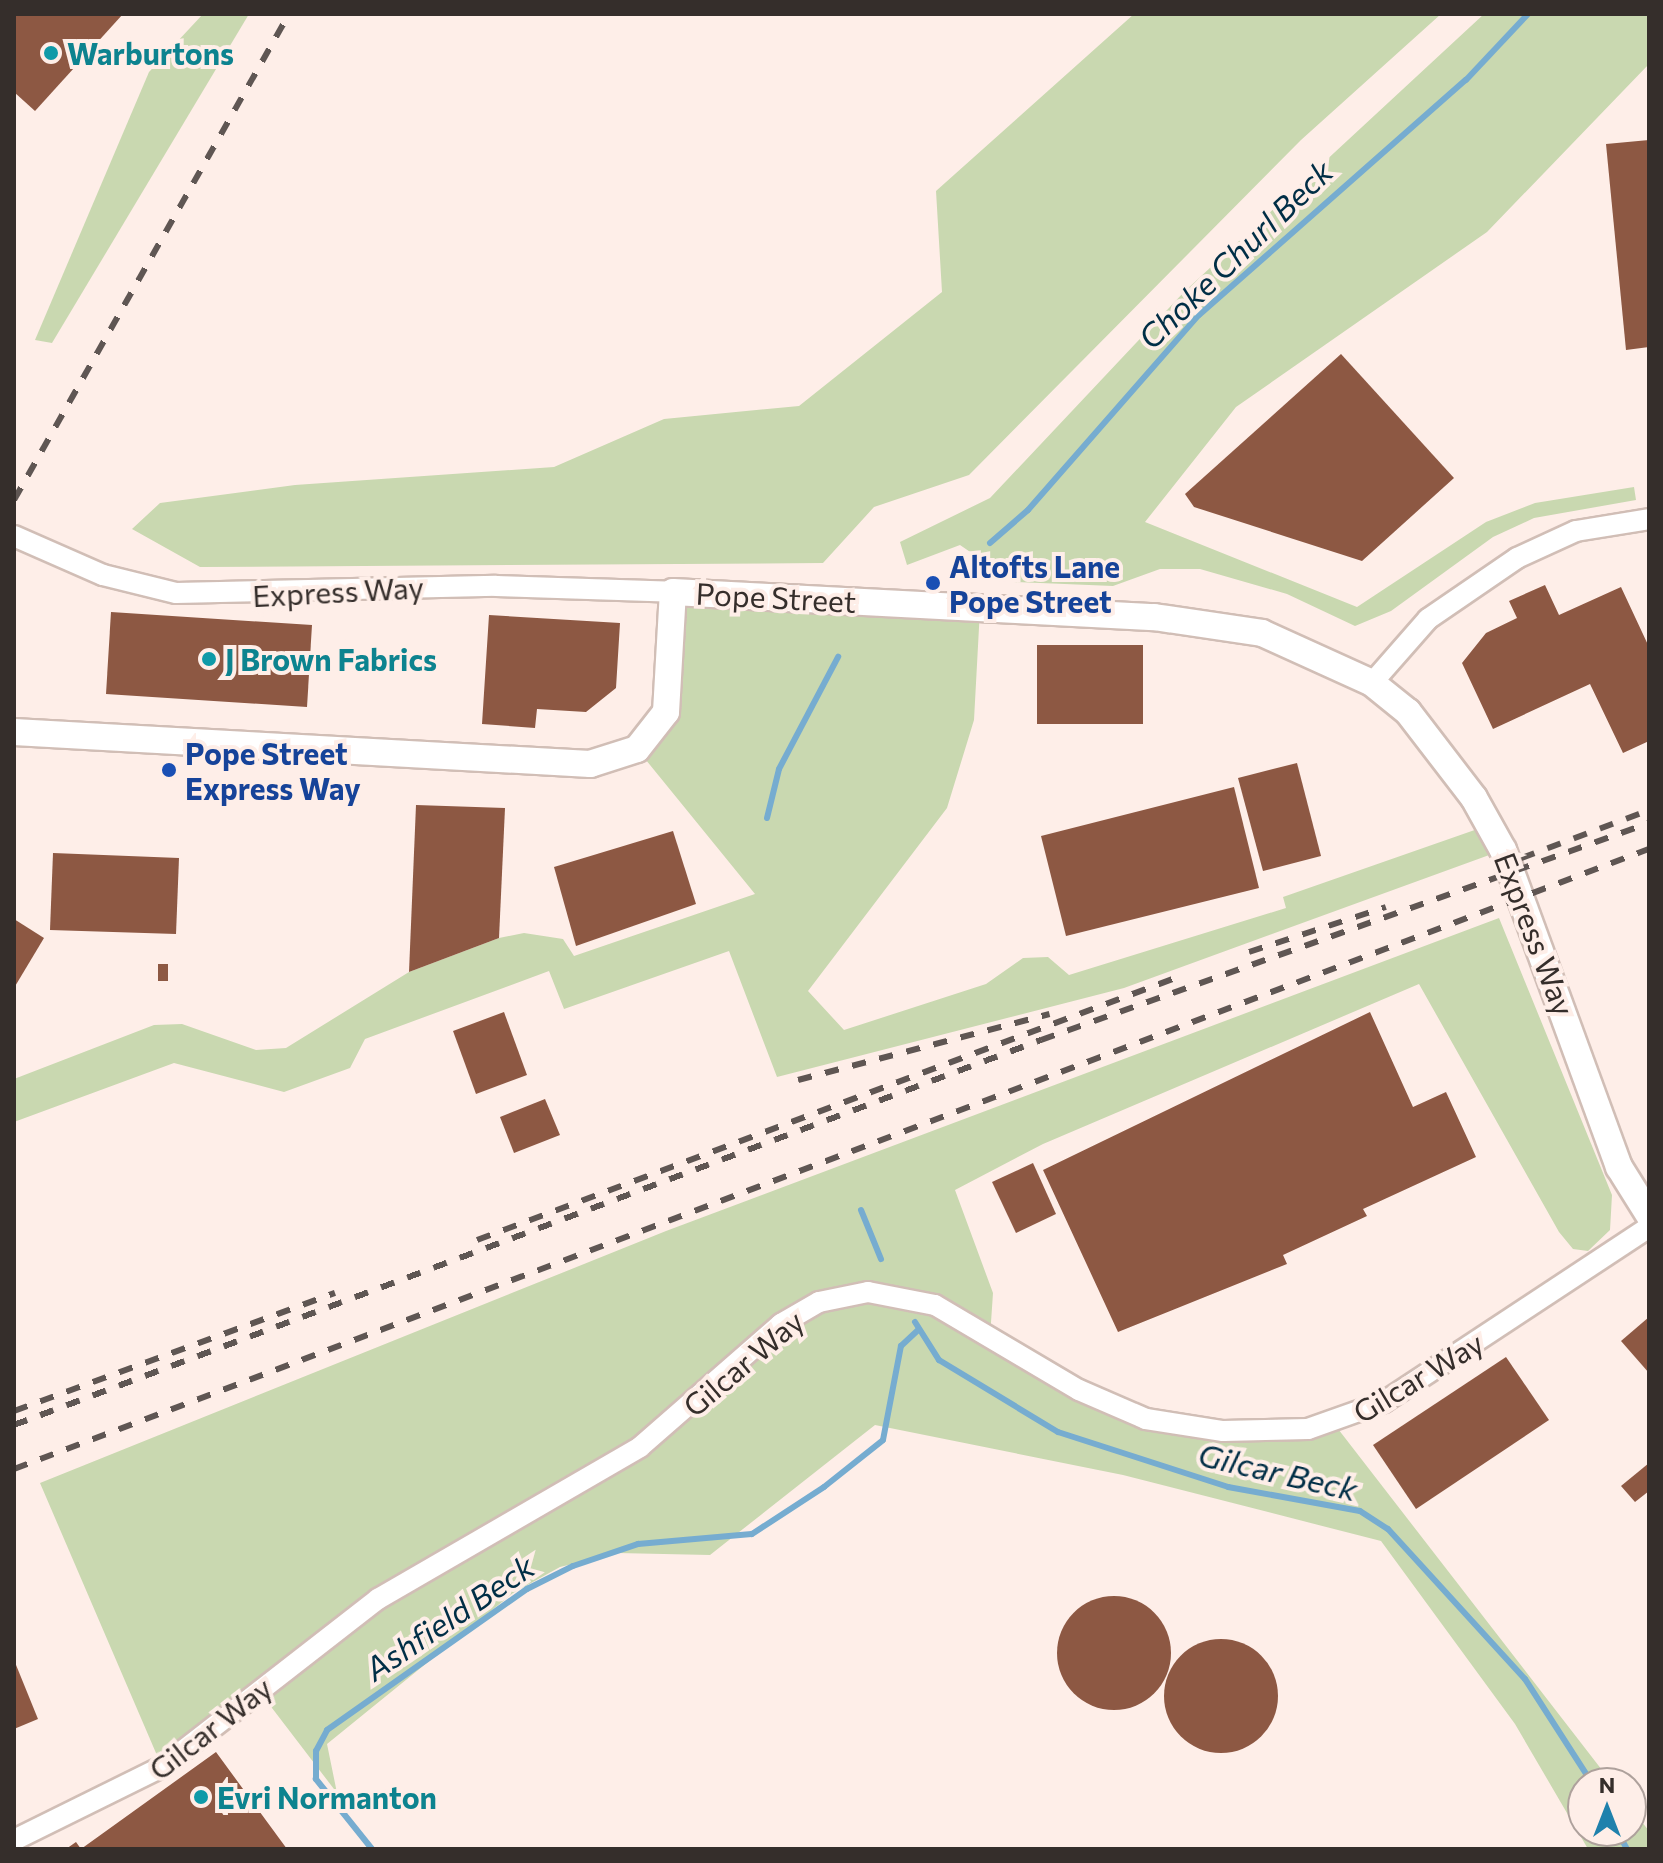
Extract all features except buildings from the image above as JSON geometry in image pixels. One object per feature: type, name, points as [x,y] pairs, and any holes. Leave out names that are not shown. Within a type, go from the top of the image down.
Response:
[{"type":"street","points":[[1372,683],[1428,619],[1517,558],[1576,531],[1649,519]]},
{"type":"street","name":"Express Way","points":[[14,536],[113,578],[176,593],[496,586],[673,592]]},
{"type":"street","name":"Pope Street","points":[[14,732],[590,764],[637,749],[666,712],[673,592],[1154,617],[1262,633],[1372,683]]},
{"type":"street","name":"Express Way","points":[[1372,683],[1439,747],[1503,850],[1619,1167],[1649,1215]]},
{"type":"street","name":"Gilcar Way","points":[[14,1840],[162,1767],[378,1599],[640,1447],[781,1324],[819,1302],[868,1292],[935,1305],[1079,1390],[1146,1419],[1223,1431],[1308,1429],[1384,1402],[1649,1227]]},
{"type":"green space","points":[[203,14],[249,14],[52,343],[35,340],[149,72]]},
{"type":"green space","points":[[1134,14],[1441,14],[1301,140],[969,475],[874,507],[823,563],[200,567],[132,529],[160,503],[295,485],[554,467],[664,419],[799,406],[942,292],[936,191]]},
{"type":"green space","points":[[1484,14],[1649,14],[1649,64],[1487,232],[1236,407],[1145,522],[1357,607],[1486,522],[1535,503],[1634,487],[1636,500],[1534,518],[1493,537],[1391,611],[1355,626],[1287,594],[1200,569],[1160,569],[1113,586],[1014,582],[960,545],[907,565],[900,542],[990,498],[1184,292]]},
{"type":"green space","points":[[673,592],[980,609],[974,720],[947,808],[808,991],[844,1030],[986,984],[1023,958],[1048,957],[1069,975],[1286,908],[1283,897],[1489,825],[1503,850],[1124,988],[777,1077],[729,951],[564,1009],[549,971],[365,1039],[350,1068],[284,1092],[174,1063],[14,1122],[14,1079],[154,1025],[182,1024],[256,1050],[286,1048],[409,972],[499,938],[524,933],[563,939],[574,956],[755,894],[637,749],[666,712]]},
{"type":"green space","points":[[1499,918],[1612,1195],[1610,1230],[1588,1251],[1573,1249],[1559,1232],[1419,984],[1043,1144],[955,1190],[993,1293],[990,1337],[1147,1419],[1335,1425],[1600,1767],[1567,1767],[1567,1813],[1515,1724],[1381,1541],[1123,1475],[875,1425],[710,1555],[617,1553],[560,1567],[513,1593],[327,1744],[337,1793],[259,1691],[162,1767],[40,1483],[666,1231]]},
{"type":"green space","points":[[1647,1828],[1649,1831],[1649,1849],[1588,1849],[1647,1847]]},
{"type":"waterway","name":"Choke Churl Beck","points":[[990,543],[1028,510],[1199,315],[1466,80],[1528,14]]},
{"type":"waterway","name":"Choke Churl Beck","points":[[767,818],[779,769],[838,657]]},
{"type":"waterway","name":"Choke Churl Beck","points":[[861,1210],[881,1259]]},
{"type":"waterway","name":"Gilcar Beck","points":[[915,1322],[939,1360],[1058,1432],[1228,1487],[1360,1511],[1388,1529],[1525,1679],[1582,1767]]},
{"type":"waterway","name":"Ashfield Beck","points":[[372,1849],[316,1779],[316,1751],[327,1730],[527,1589],[573,1566],[638,1544],[752,1534],[824,1487],[883,1440],[901,1346],[918,1330]]},
{"type":"railway","points":[[14,500],[289,14]]},
{"type":"railway","points":[[1495,868],[1649,810]]},
{"type":"railway","points":[[14,1425],[1041,1040],[1649,823]]},
{"type":"railway","points":[[14,1469],[1649,849]]},
{"type":"railway","points":[[1249,952],[1386,907]]},
{"type":"railway","points":[[477,1240],[1178,977]]},
{"type":"railway","points":[[798,1080],[1050,1014]]},
{"type":"railway","points":[[14,1411],[335,1293]]},
{"type":"place","name":"Warburtons","points":[[51,53]]},
{"type":"place","name":"Altofts Lane Pope Street","points":[[933,583]]},
{"type":"place","name":"J Brown Fabrics","points":[[209,659]]},
{"type":"place","name":"Pope Street Express Way","points":[[169,770]]},
{"type":"place","name":"Evri Normanton","points":[[201,1797]]}]
